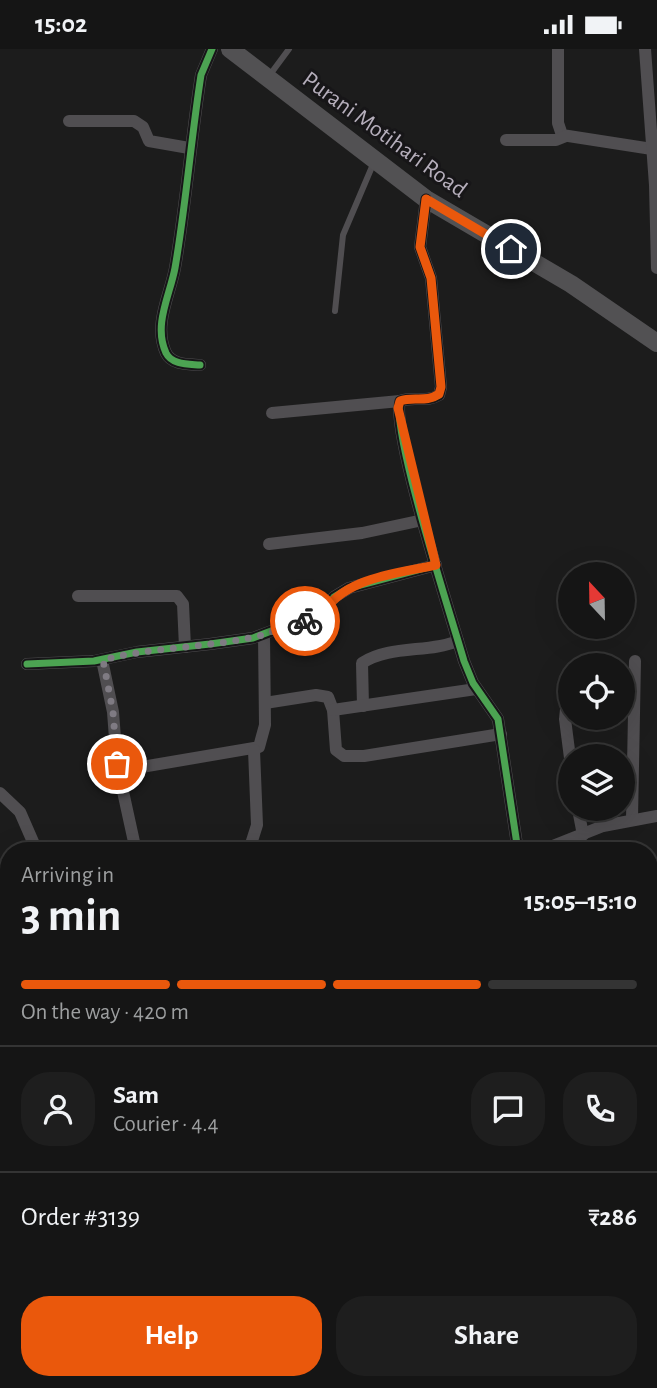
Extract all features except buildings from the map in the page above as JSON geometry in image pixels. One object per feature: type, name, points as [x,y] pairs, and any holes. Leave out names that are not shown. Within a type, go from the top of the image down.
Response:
[{"type":"main road","name":"Purani Motihari Road","points":[[230,49],[426,199],[571,284],[657,343]]},
{"type":"street","points":[[200,365],[175,362],[170,358],[162,334],[164,311],[175,269],[189,148],[201,75],[212,49]]},
{"type":"street","points":[[558,49],[558,123],[566,136]]},
{"type":"street","points":[[645,49],[657,213],[657,268]]},
{"type":"street","points":[[69,121],[134,121],[143,127],[149,141],[189,148]]},
{"type":"street","points":[[506,139],[556,140],[566,136],[652,149]]},
{"type":"street","points":[[272,413],[400,401],[408,398],[433,399],[439,394],[441,387],[431,278],[420,247],[426,199]]},
{"type":"street","points":[[400,401],[400,423],[423,520],[458,641],[476,689],[493,710],[501,734],[517,842]]},
{"type":"street","points":[[269,544],[362,533],[423,520]]},
{"type":"street","points":[[27,664],[103,660],[264,635],[287,624],[315,621],[334,597],[349,588],[436,565]]},
{"type":"street","points":[[78,596],[177,596],[183,604],[185,647]]},
{"type":"street","points":[[118,771],[254,750],[259,747],[264,735],[264,635]]},
{"type":"street","points":[[363,706],[360,666],[367,660],[401,651],[432,649],[458,641]]},
{"type":"street","points":[[103,660],[113,712],[118,771],[134,842]]},
{"type":"street","points":[[333,710],[476,689]]},
{"type":"street","points":[[265,703],[323,694],[331,702],[333,710],[336,750],[344,756],[501,734]]},
{"type":"street","points":[[252,842],[257,825],[254,750]]},
{"type":"street","points":[[0,793],[20,811],[33,842]]},
{"type":"street","points":[[635,819],[657,816]]},
{"type":"street","points":[[581,821],[583,835]]},
{"type":"street","points":[[564,842],[626,821]]},
{"type":"lane","points":[[268,78],[289,49]]},
{"type":"lane","points":[[335,311],[343,235],[375,161]]},
{"type":"cycle path","points":[[200,365],[172,360],[166,353],[161,332],[179,244],[201,75],[212,49]]},
{"type":"cycle path","points":[[426,199],[420,247],[431,278],[441,387],[439,395],[434,397],[400,401],[400,419],[413,486],[464,661],[473,683],[498,719],[517,842]]},
{"type":"cycle path","points":[[27,664],[94,661],[137,652],[253,638],[295,622],[315,621],[334,597],[349,588],[436,565]]},
{"type":"way so far","points":[[117,764],[113,712],[103,660],[137,652],[253,638],[287,624],[305,621]]},
{"type":"route","points":[[305,621],[315,621],[340,592],[360,583],[436,565],[398,408],[400,401],[408,398],[433,399],[439,394],[441,387],[442,374],[431,278],[420,247],[426,199],[511,249]]}]
